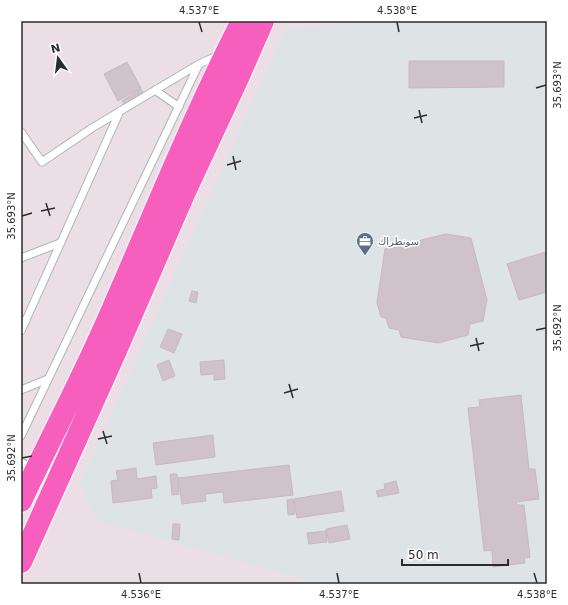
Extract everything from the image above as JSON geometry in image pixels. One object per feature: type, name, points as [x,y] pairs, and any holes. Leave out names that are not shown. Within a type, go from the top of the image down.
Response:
[{"type":"highway","points":[[25,482],[112,312],[158,204],[226,52],[242,21]]},
{"type":"highway","points":[[21,562],[118,347],[184,194],[263,21]]},
{"type":"lane","points":[[21,132],[42,162],[155,90],[199,64],[226,52]]},
{"type":"lane","points":[[21,436],[199,64]]},
{"type":"lane","points":[[155,90],[178,107]]},
{"type":"lane","points":[[21,331],[120,111]]},
{"type":"lane","points":[[21,258],[60,243]]},
{"type":"lane","points":[[21,390],[48,379]]},
{"type":"shaded area","name":"سونطراك","points":[[377,21],[547,21],[547,584],[320,584],[97,521],[80,483],[285,30]]},
{"type":"building","points":[[409,61],[504,61],[504,87],[409,88]]},
{"type":"building","points":[[127,62],[141,88],[118,101],[104,74]]},
{"type":"building","points":[[141,89],[144,95],[125,106],[122,101]]},
{"type":"building","points":[[446,234],[471,238],[487,300],[483,321],[470,324],[468,335],[438,343],[401,337],[399,330],[389,328],[386,318],[381,317],[377,302],[385,249]]},
{"type":"building","points":[[545,252],[547,257],[547,292],[519,300],[507,264]]},
{"type":"building","points":[[192,291],[198,292],[196,303],[189,301]]},
{"type":"building","points":[[168,329],[182,334],[174,353],[160,347]]},
{"type":"building","points":[[169,360],[175,376],[163,381],[157,365]]},
{"type":"building","points":[[224,360],[225,379],[214,380],[214,374],[201,375],[200,362]]},
{"type":"building","points":[[521,395],[529,469],[535,469],[539,499],[516,502],[517,505],[524,505],[530,557],[524,558],[525,563],[493,567],[492,550],[484,551],[468,408],[480,407],[479,400]]},
{"type":"building","points":[[213,435],[215,457],[156,465],[153,443]]},
{"type":"building","points":[[289,465],[293,495],[224,503],[223,492],[205,494],[206,501],[182,504],[178,478]]},
{"type":"building","points":[[136,468],[137,479],[156,476],[157,488],[151,489],[152,498],[113,503],[111,481],[118,480],[116,471]]},
{"type":"building","points":[[170,474],[177,474],[179,494],[172,495]]},
{"type":"building","points":[[396,481],[399,493],[378,497],[376,491],[385,489],[384,484]]},
{"type":"building","points":[[341,491],[344,511],[297,518],[294,499]]},
{"type":"building","points":[[293,499],[295,514],[288,515],[287,500]]},
{"type":"building","points":[[173,524],[180,524],[179,540],[172,539]]},
{"type":"building","points":[[347,525],[350,539],[329,543],[326,529]]},
{"type":"building","points":[[326,531],[327,542],[309,544],[307,533]]},
{"type":"place","name":"سونطراك","points":[[365,256]]}]
